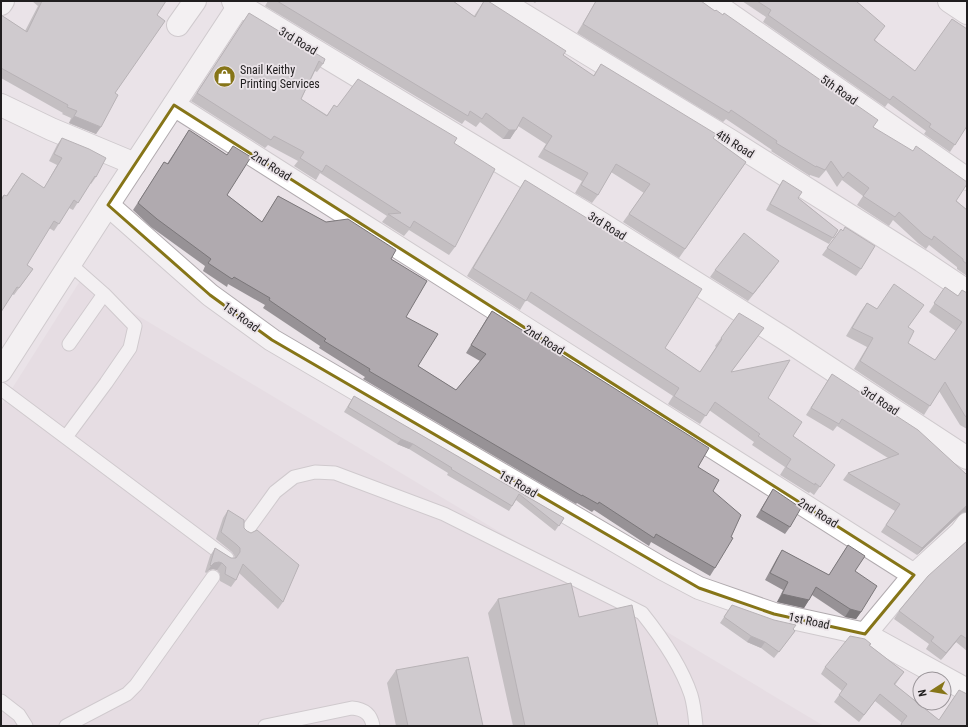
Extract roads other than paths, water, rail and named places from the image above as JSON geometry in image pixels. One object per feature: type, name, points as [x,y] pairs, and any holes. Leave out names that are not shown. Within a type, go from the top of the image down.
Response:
[{"type":"street","points":[[178,25],[195,1]]},
{"type":"street","name":"4th Road","points":[[501,1],[750,153],[967,291]]},
{"type":"street","name":"5th Road","points":[[711,1],[967,179]]},
{"type":"street","points":[[949,1],[967,13]]},
{"type":"street","points":[[1,371],[174,105],[238,2]]},
{"type":"street","name":"3rd Road","points":[[238,2],[588,214],[785,339],[967,458]]},
{"type":"street","points":[[1,104],[51,129],[135,164]]},
{"type":"street","name":"2nd Road","points":[[174,105],[914,575]]},
{"type":"street","name":"1st Road","points":[[108,205],[210,295],[272,340],[664,569],[699,588],[774,614],[865,634],[967,690]]},
{"type":"street","points":[[865,634],[914,575],[961,532],[967,524]]},
{"type":"lane","points":[[66,437],[130,348],[135,326],[104,294],[70,264]]},
{"type":"lane","points":[[69,344],[104,294]]},
{"type":"lane","points":[[1,389],[227,558]]},
{"type":"lane","points":[[246,532],[275,492],[294,477],[315,472],[335,472],[444,514],[642,613],[661,637],[677,663],[692,696],[696,726]]},
{"type":"lane","points":[[66,726],[127,694],[136,684],[213,577]]},
{"type":"lane","points":[[1,701],[19,715],[26,726]]},
{"type":"lane","points":[[265,726],[352,708],[360,709],[366,712],[372,719],[373,726]]},
{"type":"place","name":"Snail Keithy Printing Services","points":[[224,77]]}]
